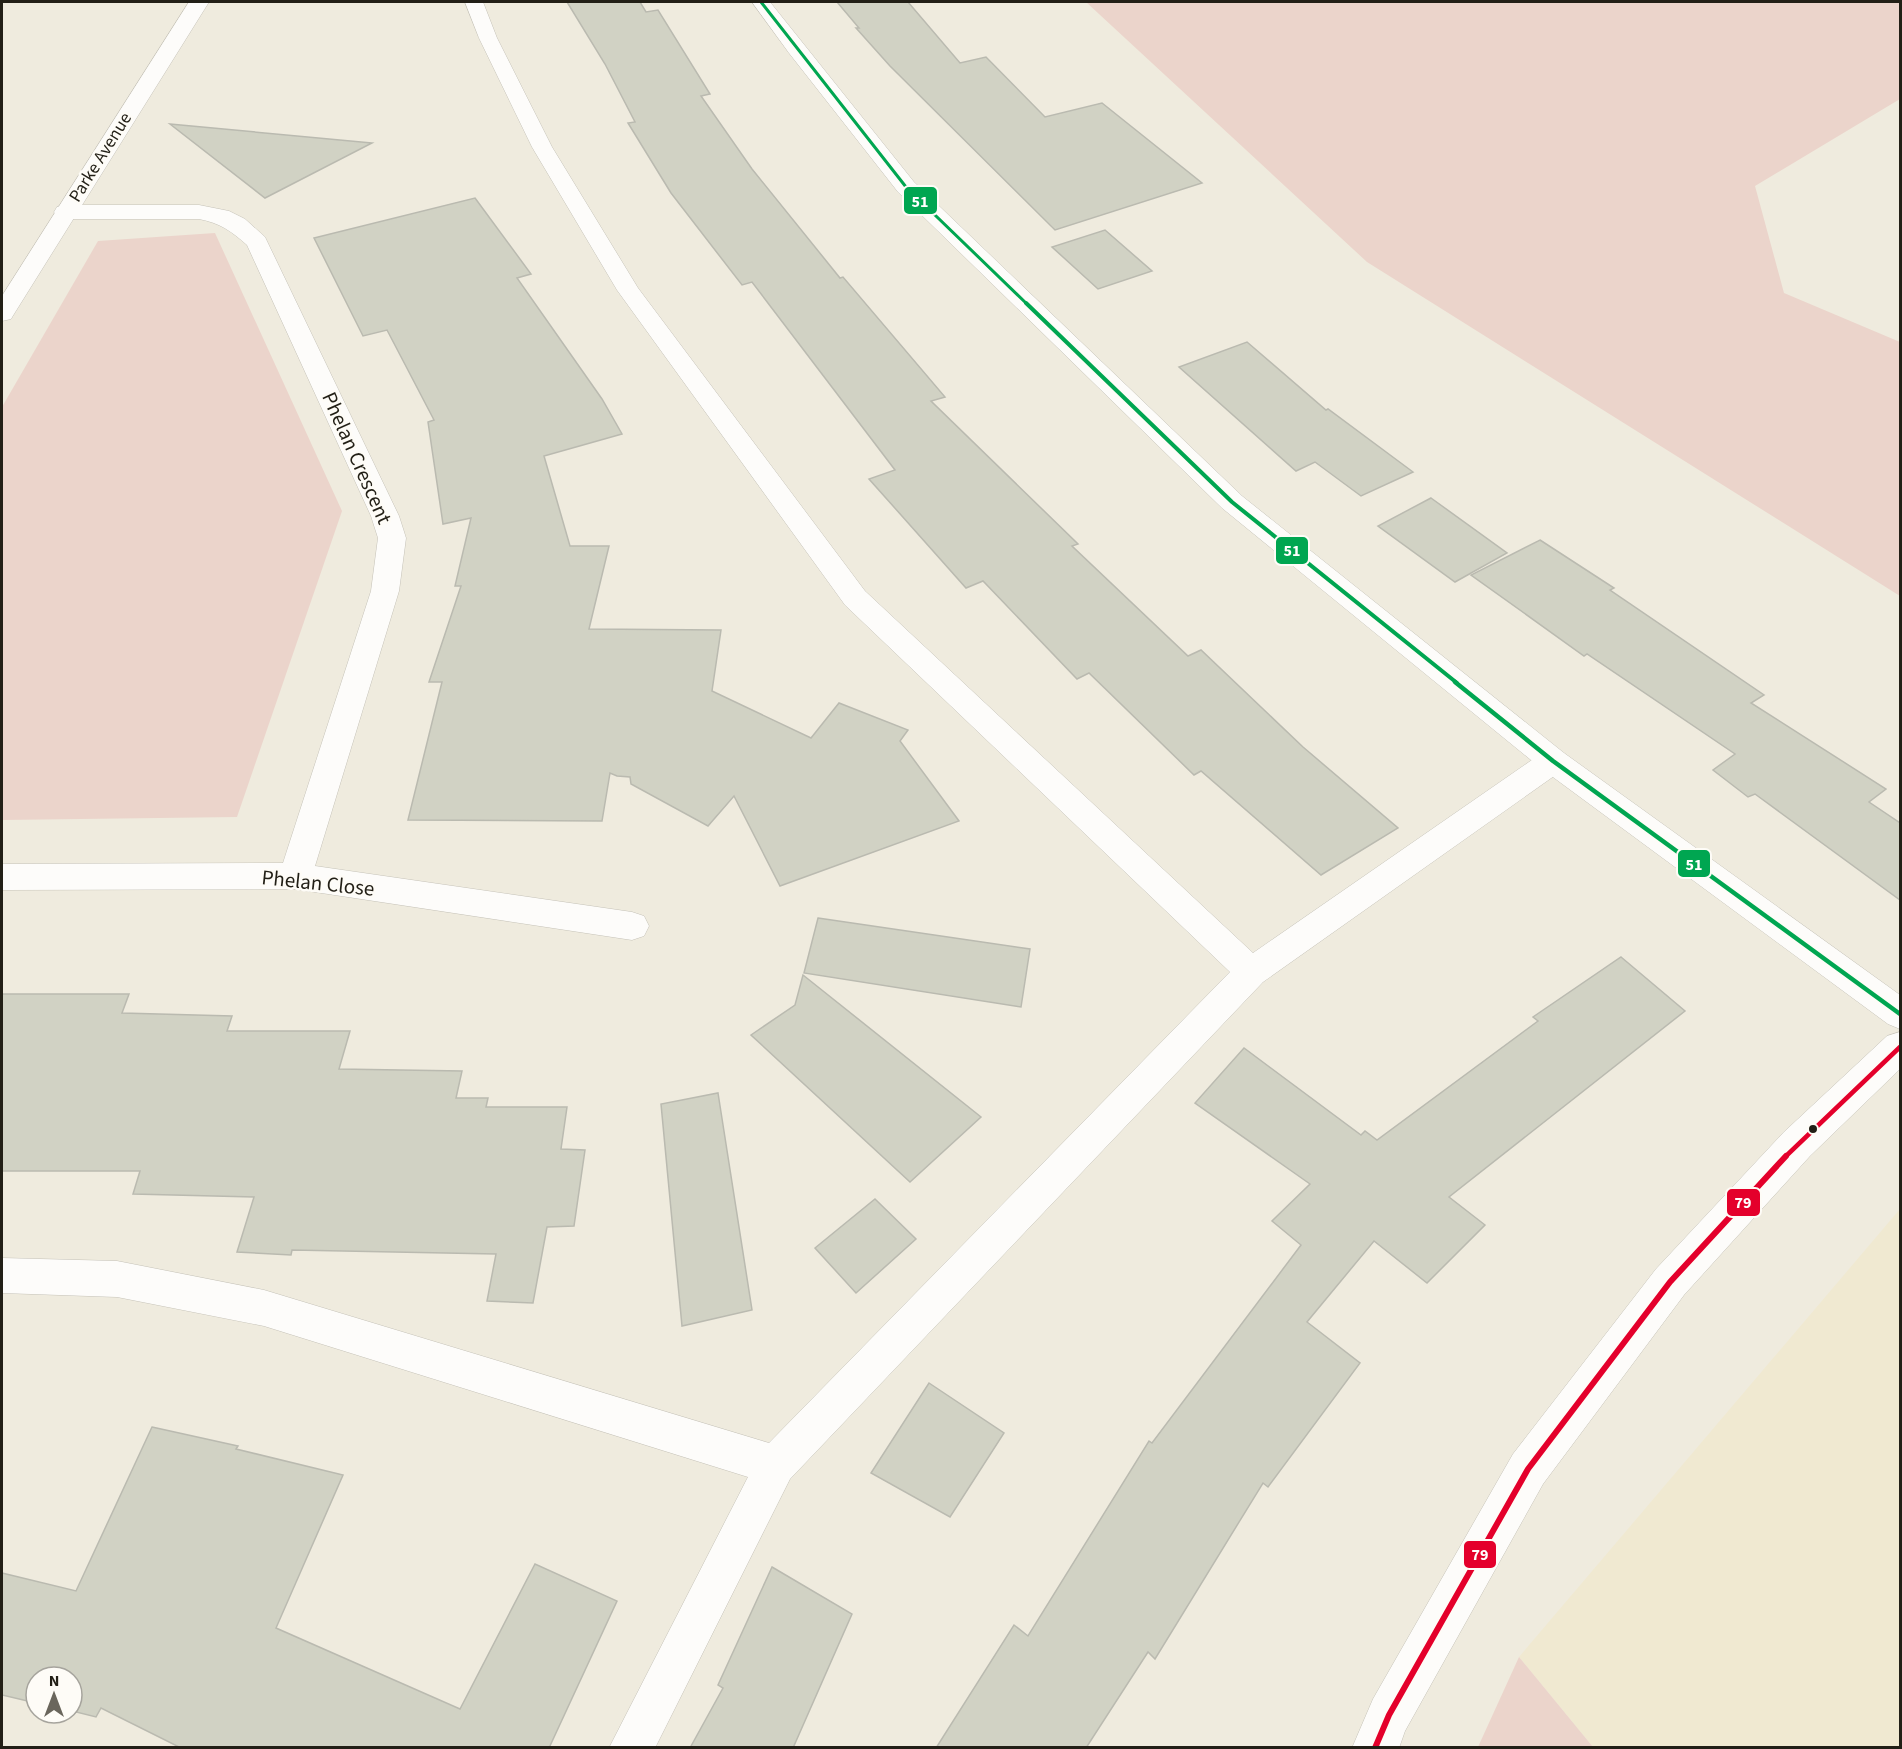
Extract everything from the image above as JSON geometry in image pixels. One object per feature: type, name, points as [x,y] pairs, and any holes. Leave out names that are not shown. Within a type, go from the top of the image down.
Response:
[{"type":"street","name":"Parke Avenue","points":[[2,314],[198,2]]},
{"type":"street","points":[[761,2],[906,187],[1224,494],[1553,761],[1900,1014]]},
{"type":"street","name":"Phelan Crescent","points":[[65,212],[199,212],[221,216],[249,232],[256,242],[385,516],[392,538],[385,591],[295,876]]},
{"type":"street","name":"Phelan Close","points":[[2,877],[295,876],[632,926]]},
{"type":"street","points":[[1375,1748],[1389,1715],[1528,1469],[1670,1282],[1797,1144],[1900,1047]]},
{"type":"lane","points":[[474,2],[488,38],[542,147],[628,290],[855,598],[1251,972]]},
{"type":"lane","points":[[631,1748],[776,1465],[1251,972],[1553,761]]},
{"type":"lane","points":[[2,1275],[117,1279],[264,1308],[776,1465]]},
{"type":"shaded area","points":[[1086,2],[1900,2],[1900,99],[1755,186],[1784,293],[1900,342],[1900,596],[1367,262]]},
{"type":"shaded area","points":[[215,233],[342,511],[237,817],[2,820],[2,407],[98,241]]},
{"type":"shaded area","points":[[1900,1209],[1900,1747],[1593,1747],[1519,1657]]},
{"type":"shaded area","points":[[1519,1657],[1593,1747],[1478,1747]]},
{"type":"building","points":[[567,2],[640,2],[646,12],[658,10],[710,94],[701,96],[752,169],[840,278],[843,277],[945,397],[931,401],[1078,544],[1072,546],[1188,656],[1201,650],[1303,747],[1398,828],[1321,875],[1201,771],[1194,775],[1089,673],[1077,679],[983,581],[966,588],[869,479],[895,470],[752,282],[742,285],[671,193],[628,123],[635,122],[605,64]]},
{"type":"building","points":[[837,2],[908,2],[960,63],[986,57],[1045,117],[1102,103],[1202,183],[1055,230],[890,66],[856,28],[859,28]]},
{"type":"building","points":[[170,124],[372,143],[265,198]]},
{"type":"building","points":[[475,198],[531,274],[517,278],[602,399],[622,434],[544,456],[570,546],[609,546],[589,629],[721,630],[712,691],[811,738],[839,703],[908,730],[900,741],[959,821],[780,886],[734,796],[708,826],[631,784],[630,777],[610,773],[602,821],[408,820],[442,682],[429,682],[461,586],[455,586],[471,518],[443,524],[428,422],[434,420],[387,330],[363,336],[314,238]]},
{"type":"building","points":[[1105,230],[1152,271],[1098,289],[1052,247]]},
{"type":"building","points":[[1247,342],[1326,410],[1328,409],[1413,472],[1361,496],[1315,462],[1296,471],[1179,367]]},
{"type":"building","points":[[1431,498],[1507,553],[1455,582],[1378,526]]},
{"type":"building","points":[[1540,540],[1614,588],[1610,590],[1764,695],[1751,703],[1886,789],[1869,802],[1900,823],[1900,900],[1755,794],[1748,797],[1713,770],[1735,754],[1587,654],[1584,656],[1471,575]]},
{"type":"building","points":[[818,918],[1030,949],[1021,1007],[804,973]]},
{"type":"building","points":[[1621,957],[1685,1011],[1449,1197],[1485,1225],[1427,1283],[1374,1241],[1307,1322],[1360,1363],[1268,1487],[1263,1483],[1155,1659],[1148,1652],[1086,1748],[936,1748],[1014,1625],[1028,1636],[1149,1441],[1152,1443],[1301,1245],[1272,1221],[1310,1184],[1195,1103],[1244,1048],[1361,1135],[1365,1131],[1377,1140],[1538,1021],[1533,1017]]},
{"type":"building","points":[[803,975],[981,1117],[910,1182],[751,1035],[795,1005]]},
{"type":"building","points":[[2,994],[129,994],[122,1013],[232,1016],[227,1031],[350,1031],[339,1069],[462,1071],[456,1098],[488,1098],[486,1107],[567,1107],[561,1149],[585,1150],[574,1226],[547,1227],[533,1303],[487,1301],[496,1254],[292,1250],[291,1255],[237,1252],[254,1197],[133,1194],[140,1171],[2,1171]]},
{"type":"building","points":[[718,1093],[752,1310],[682,1326],[661,1104]]},
{"type":"building","points":[[875,1199],[916,1239],[856,1293],[815,1248]]},
{"type":"building","points":[[929,1383],[1004,1433],[950,1517],[871,1473]]},
{"type":"building","points":[[152,1427],[238,1446],[236,1449],[343,1475],[276,1628],[460,1709],[535,1564],[617,1601],[549,1748],[181,1748],[101,1708],[96,1717],[84,1714],[84,1665],[24,1665],[24,1700],[2,1695],[2,1573],[76,1591]]},
{"type":"building","points":[[772,1567],[852,1614],[793,1748],[690,1748],[723,1688],[718,1685]]},
{"type":"transit line","name":"51","points":[[761,2],[906,187],[1232,502],[1553,761],[1900,1014]]},
{"type":"transit line","name":"79","points":[[1375,1748],[1389,1715],[1528,1469],[1670,1282],[1797,1144],[1900,1047]]}]
